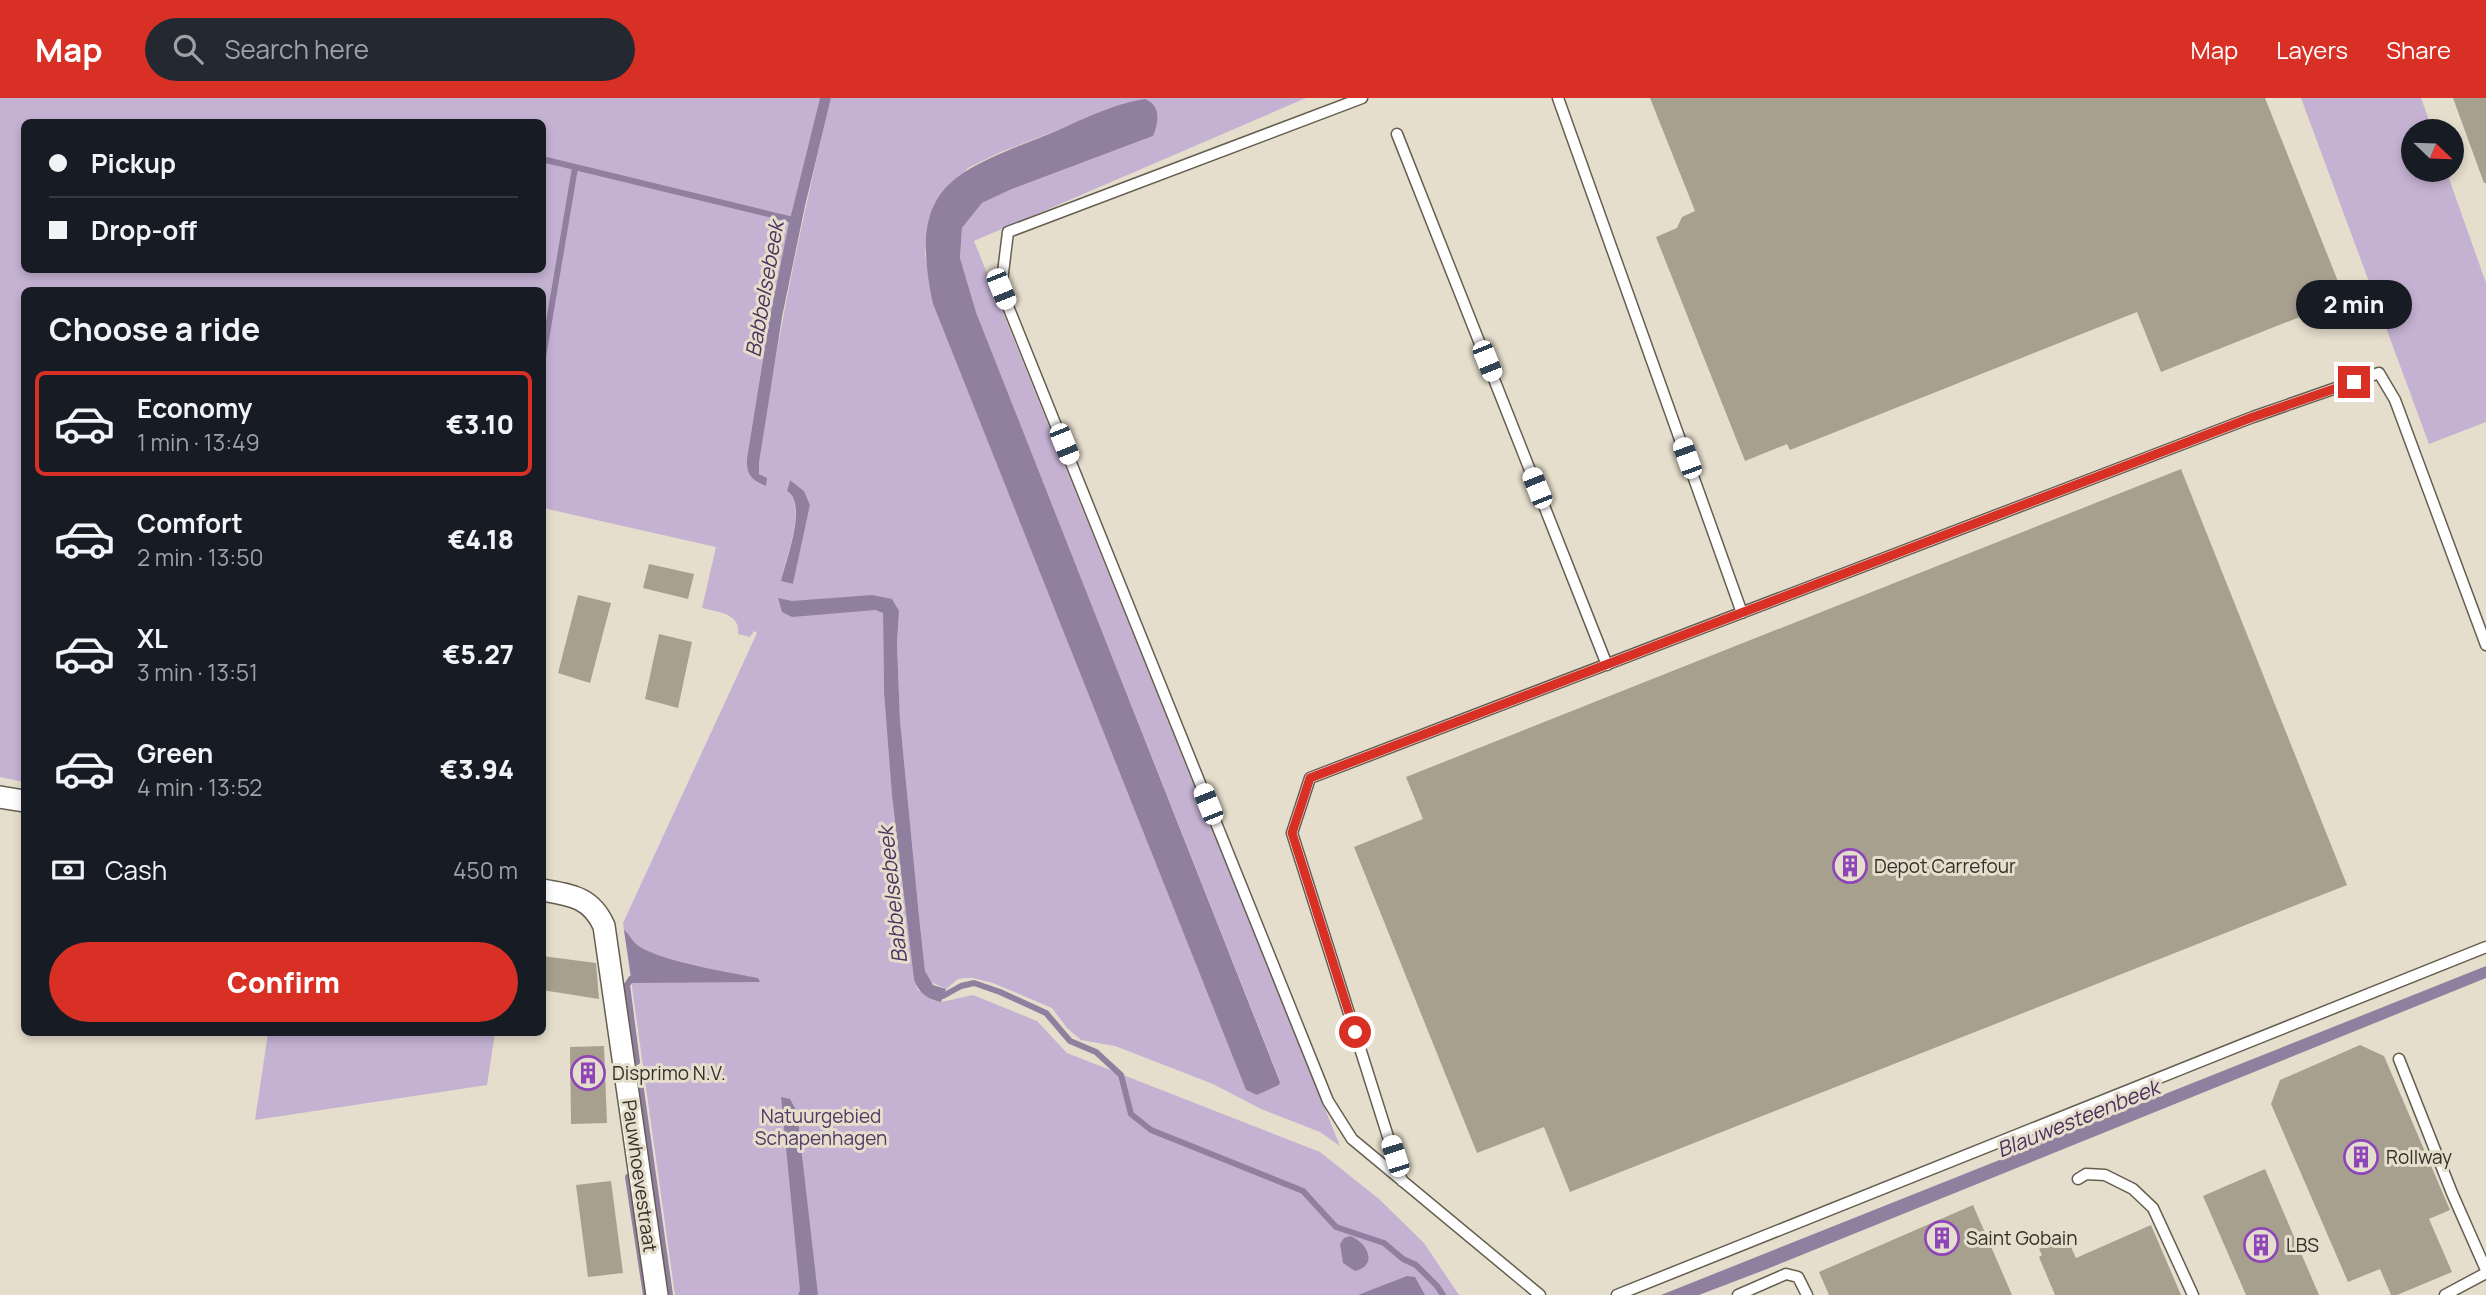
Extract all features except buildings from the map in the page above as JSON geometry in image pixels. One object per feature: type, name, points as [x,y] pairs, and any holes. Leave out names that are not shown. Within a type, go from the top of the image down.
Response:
[{"type":"street","points":[[0,797],[21,800]]},
{"type":"street","name":"Pauwhoevestraat","points":[[546,891],[566,894],[590,904],[604,926],[657,1295]]},
{"type":"lane","points":[[1362,98],[1008,232],[1001,289],[1328,1101],[1352,1139],[1540,1295]]},
{"type":"lane","points":[[1558,98],[1742,613]]},
{"type":"lane","points":[[1397,134],[1607,665]]},
{"type":"lane","points":[[1402,1181],[1292,833],[1310,778],[2253,417],[2379,373],[2395,400],[2486,645]]},
{"type":"lane","points":[[1617,1295],[2486,947]]},
{"type":"lane","points":[[2399,1059],[2486,1271],[2445,1295]]},
{"type":"lane","points":[[2078,1179],[2086,1174],[2105,1175],[2133,1189],[2153,1208],[2193,1295]]},
{"type":"lane","points":[[1738,1295],[1786,1274],[1798,1277],[1807,1295]]},
{"type":"green space","name":"Natuurgebied Schapenhagen","points":[[0,98],[820,98],[788,227],[769,322],[747,458],[747,469],[762,476],[758,472],[759,463],[782,325],[831,98],[1306,98],[974,241],[1340,1146],[1320,1132],[1261,1109],[1213,1084],[1115,1046],[1081,1040],[1067,1028],[1052,1008],[993,983],[965,978],[958,979],[946,989],[929,981],[925,971],[900,720],[897,643],[899,611],[837,598],[778,603],[875,610],[883,613],[884,693],[892,796],[914,980],[918,990],[932,1000],[941,1002],[973,995],[1037,1021],[1067,1053],[1320,1152],[1379,1199],[1424,1243],[1459,1295],[675,1295],[623,923],[757,633],[754,631],[750,637],[738,634],[738,627],[732,618],[721,612],[702,608],[716,547],[546,509],[546,287],[21,287],[21,781],[0,777]],"holes":[[[1120,106],[1153,136],[982,203],[962,228],[960,258],[976,312],[1280,1081],[1279,1085],[1257,1095],[1246,1090],[933,304],[925,254],[930,215],[968,168],[1001,152]],[[790,480],[804,491],[810,505],[793,584],[781,580],[795,520],[793,498],[787,491]]]},
{"type":"green space","points":[[2301,98],[2421,98],[2429,119],[2401,119],[2401,182],[2450,182],[2486,283],[2486,422],[2429,444]]},
{"type":"green space","points":[[267,1036],[495,1036],[487,1085],[255,1120]]},
{"type":"shaded area","points":[[820,98],[831,98],[782,317],[759,463],[759,474],[767,478],[766,486],[750,476],[747,458],[769,322],[788,227]]},
{"type":"shaded area","points":[[1145,99],[1154,105],[1157,114],[1153,136],[982,203],[962,228],[960,258],[976,312],[1280,1082],[1279,1085],[1257,1095],[1246,1090],[933,304],[927,264],[927,233],[933,209],[945,189],[962,174],[986,160],[1096,113]]},
{"type":"shaded area","points":[[790,480],[804,491],[810,505],[793,584],[781,581],[796,520],[793,498],[787,491]]},
{"type":"shaded area","points":[[872,595],[892,599],[899,611],[897,643],[900,720],[919,916],[925,971],[933,985],[946,989],[941,1002],[924,995],[914,980],[892,796],[884,693],[883,613],[875,610],[792,617],[782,612],[778,598],[792,601]]},
{"type":"shaded area","points":[[624,930],[635,943],[658,955],[758,978],[760,982],[632,983]]},
{"type":"shaded area","points":[[2486,966],[2486,978],[1767,1269],[1699,1295],[1661,1295]]},
{"type":"shaded area","points":[[781,1097],[790,1099],[797,1112],[818,1295],[798,1295],[800,1290]]},
{"type":"shaded area","points":[[1350,1236],[1361,1243],[1368,1254],[1367,1264],[1355,1271],[1343,1263],[1340,1244],[1344,1238]]},
{"type":"shaded area","points":[[1407,1276],[1415,1277],[1425,1295],[1358,1295]]},
{"type":"waterway","points":[[546,160],[793,220]]},
{"type":"waterway","points":[[546,339],[575,168]]},
{"type":"waterway","points":[[631,979],[627,985],[637,1062]]},
{"type":"waterway","name":"Babbelsebeek","points":[[937,995],[943,996],[961,986],[974,983],[1046,1013],[1070,1041],[1096,1052],[1121,1075],[1131,1114],[1151,1130],[1303,1191],[1336,1227],[1384,1243],[1403,1259],[1416,1265],[1443,1295]]},
{"type":"waterway","points":[[639,1076],[670,1295]]},
{"type":"waterway","points":[[628,1177],[646,1295]]},
{"type":"place","name":"Depot Carrefour","points":[[1850,866]]},
{"type":"place","name":"Disprimo N.V.","points":[[588,1073]]},
{"type":"place","name":"Rollway","points":[[2361,1157]]},
{"type":"place","name":"Saint Gobain","points":[[1942,1238]]},
{"type":"place","name":"LBS","points":[[2261,1245]]},
{"type":"route","points":[[1355,1032],[1292,833],[1310,778],[2253,417],[2354,382]]},
{"type":"water label","name":"Blauwesteenbeek","points":[[2078,1118]]}]
